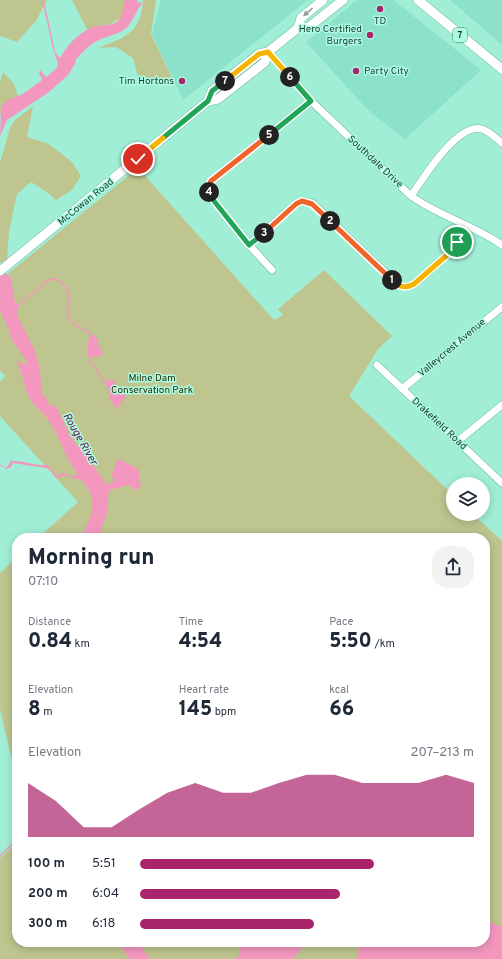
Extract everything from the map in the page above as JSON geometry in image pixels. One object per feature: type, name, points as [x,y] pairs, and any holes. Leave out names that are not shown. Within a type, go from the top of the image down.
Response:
[{"type":"main road","name":"McCowan Road","points":[[298,28],[301,18],[323,0]]},
{"type":"main road","name":"McCowan Road","points":[[2,269],[73,213],[208,101],[212,91],[259,54],[268,52],[298,28],[309,26],[343,0]]},
{"type":"main road","name":"7","points":[[418,0],[502,69]]},
{"type":"street","name":"Southdale Drive","points":[[268,52],[311,101],[410,196],[424,205],[464,225],[478,230],[502,245]]},
{"type":"street","points":[[272,270],[249,245],[214,201],[209,192],[211,181],[311,101]]},
{"type":"street","points":[[410,196],[448,145],[469,130],[481,129],[491,134],[502,143]]},
{"type":"street","points":[[249,245],[296,204],[302,201],[308,202],[312,204],[396,283],[401,287],[408,288],[446,256],[457,242],[464,225]]},
{"type":"street","name":"Valleycrest Avenue","points":[[402,389],[502,307]]},
{"type":"street","name":"Drakefield Road","points":[[377,365],[502,483]]},
{"type":"street","points":[[458,442],[502,405]]},
{"type":"shaded area","points":[[125,0],[137,0],[138,3],[143,2],[129,25],[120,32],[101,39],[88,47],[76,59],[75,64],[68,75],[49,92],[7,120],[0,136],[1,107],[9,99],[21,95],[41,81],[42,78],[39,74],[40,70],[46,77],[57,68],[58,63],[53,50],[60,58],[71,43],[86,30],[97,26],[113,24],[118,21],[122,14]]},
{"type":"shaded area","points":[[161,0],[308,0],[183,100],[152,34]]},
{"type":"shaded area","points":[[357,0],[393,0],[481,70],[405,139],[367,109],[306,42]]},
{"type":"shaded area","points":[[450,0],[502,0],[502,45],[464,12]]},
{"type":"shaded area","points":[[0,267],[11,279],[15,302],[20,304],[17,309],[18,317],[35,351],[40,371],[42,394],[50,406],[53,405],[57,408],[74,442],[83,450],[106,484],[113,482],[113,477],[111,477],[117,460],[121,460],[137,468],[139,472],[139,481],[141,485],[139,489],[135,490],[129,485],[109,490],[107,513],[100,533],[83,533],[91,515],[92,501],[91,494],[81,479],[75,479],[65,475],[56,478],[50,470],[46,468],[13,463],[11,467],[6,469],[0,465],[6,468],[11,461],[20,461],[38,465],[48,465],[56,475],[64,473],[74,477],[77,473],[69,461],[49,421],[33,404],[29,397],[16,360],[23,364],[26,364],[27,362],[11,338],[0,311]]},
{"type":"shaded area","points":[[89,332],[99,340],[97,342],[103,354],[102,356],[88,357],[87,343],[90,339]]},
{"type":"shaded area","points":[[112,379],[119,391],[126,395],[117,409],[109,399],[110,395],[105,383],[107,380]]},
{"type":"shaded area","points":[[490,922],[502,927],[502,959],[356,959],[359,951],[357,947],[490,947]]},
{"type":"shaded area","points":[[121,947],[142,947],[150,959],[130,959]]},
{"type":"shaded area","points":[[240,947],[303,947],[293,959],[236,959],[239,955]]},
{"type":"green space","points":[[0,0],[47,0],[36,21],[17,42],[0,36]]},
{"type":"green space","points":[[72,0],[131,0],[126,15],[107,26],[89,33]]},
{"type":"green space","points":[[143,0],[156,0],[151,34],[171,76],[166,84],[163,81],[140,83],[133,58],[116,47],[98,48],[124,37],[135,27],[142,11]]},
{"type":"green space","points":[[3,72],[14,84],[19,99],[0,115],[0,82]]},
{"type":"green space","points":[[33,106],[27,137],[49,144],[72,162],[81,176],[72,190],[56,200],[31,182],[17,194],[9,231],[7,260],[0,263],[0,163],[10,128],[15,120]]},
{"type":"green space","name":"Milne Dam Conservation Park","points":[[138,168],[274,320],[283,315],[278,309],[324,270],[392,336],[378,349],[349,396],[446,488],[446,521],[481,521],[502,541],[502,959],[0,959],[0,858],[12,847],[12,947],[490,947],[490,533],[44,533],[78,502],[0,416],[0,382],[5,376],[0,371],[0,280]]},
{"type":"green space","points":[[12,562],[12,759],[0,710],[0,573]]},
{"type":"waterway","points":[[43,0],[54,50]]},
{"type":"waterway","points":[[20,304],[47,281],[59,281],[65,286],[69,295],[67,311],[69,318],[75,325],[89,332]]},
{"type":"waterway","points":[[91,358],[91,363],[105,383]]},
{"type":"waterway","points":[[0,856],[12,845]]},
{"type":"place","name":"TD","points":[[380,9]]},
{"type":"place","name":"Hero Certified Burgers","points":[[370,35]]},
{"type":"place","name":"Party City","points":[[356,71]]},
{"type":"place","name":"Tim Hortons","points":[[182,81]]},
{"type":"route","points":[[138,159],[208,101],[212,91],[259,54],[268,52],[311,101],[211,181],[209,192],[214,201],[249,245],[296,204],[302,201],[308,202],[312,204],[396,283],[401,287],[408,288],[446,256],[457,242]]},
{"type":"water label","name":"Rouge River","points":[[80,439]]}]
